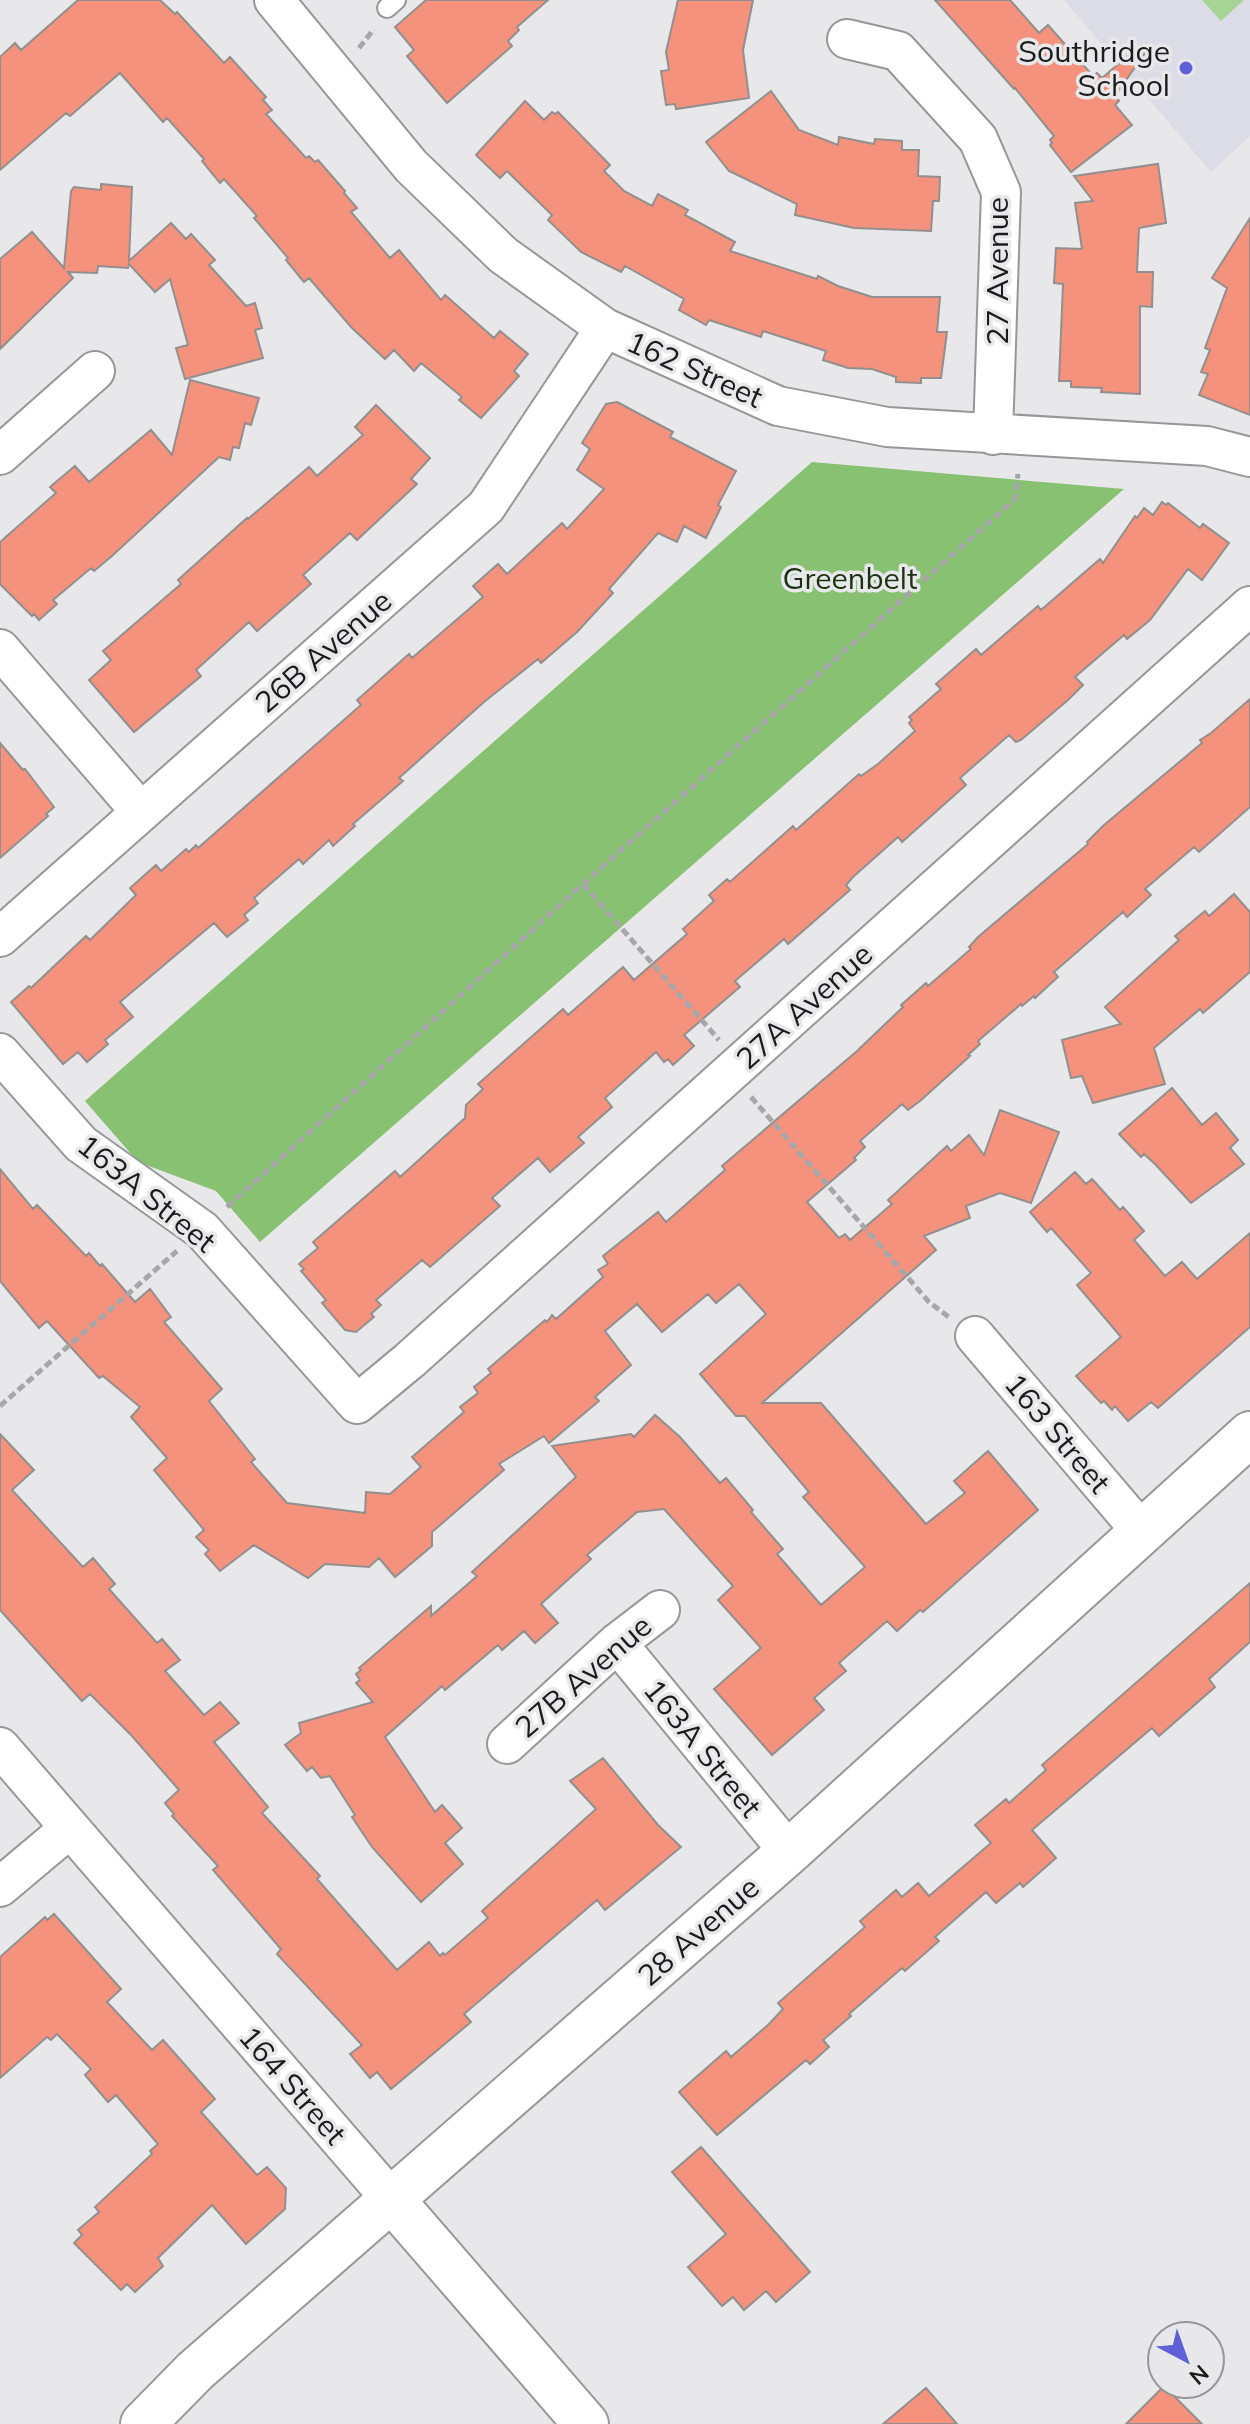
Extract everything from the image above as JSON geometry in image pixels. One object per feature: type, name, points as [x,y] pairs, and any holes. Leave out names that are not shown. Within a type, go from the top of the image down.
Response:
[{"type":"street","name":"162 Street","points":[[274,0],[411,166],[503,255],[605,328],[778,406],[887,427],[1207,446],[1250,457]]},
{"type":"street","name":"27 Avenue","points":[[847,39],[898,51],[978,139],[1001,192],[993,435]]},
{"type":"street","name":"26B Avenue","points":[[0,937],[486,507],[605,328]]},
{"type":"street","points":[[0,455],[95,371]]},
{"type":"street","name":"27A Avenue","points":[[357,1404],[410,1360],[1250,606]]},
{"type":"street","points":[[0,649],[141,812]]},
{"type":"street","name":"163A Street","points":[[0,1053],[81,1144],[202,1230],[357,1404]]},
{"type":"street","name":"163 Street","points":[[975,1336],[1141,1531]]},
{"type":"street","name":"28 Avenue","points":[[143,2424],[195,2371],[789,1852],[1250,1434]]},
{"type":"street","name":"27B Avenue","points":[[507,1744],[617,1643],[660,1610]]},
{"type":"street","name":"163A Street","points":[[617,1643],[789,1852]]},
{"type":"street","name":"164 Street","points":[[0,1747],[586,2424]]},
{"type":"street","points":[[0,1887],[69,1829]]},
{"type":"path","points":[[0,1406],[202,1230],[583,884],[1015,499],[1018,474]]},
{"type":"path","points":[[583,884],[717,1038]]},
{"type":"path","points":[[752,1100],[929,1302],[975,1336]]},
{"type":"shaded area","name":"Southridge School","points":[[1064,0],[1250,0],[1250,136],[1211,172]]},
{"type":"green space","points":[[1202,0],[1244,0],[1221,21]]},
{"type":"green space","name":"Greenbelt","points":[[812,462],[1124,489],[260,1242],[216,1191],[138,1162],[85,1101]]},
{"type":"building","points":[[78,0],[160,0],[175,14],[177,12],[224,63],[230,57],[266,97],[263,100],[272,110],[266,114],[306,158],[309,156],[315,162],[318,160],[345,191],[357,208],[351,212],[390,258],[399,250],[441,300],[445,295],[494,338],[500,331],[528,354],[514,371],[519,376],[481,418],[459,400],[462,397],[421,363],[414,371],[394,350],[385,359],[351,327],[309,278],[304,282],[254,218],[257,216],[224,179],[220,183],[202,161],[204,159],[167,118],[163,122],[120,73],[70,116],[66,113],[0,170],[0,57],[15,43],[21,50]]},
{"type":"building","points":[[426,0],[548,0],[517,27],[519,30],[508,41],[512,46],[447,103],[407,56],[414,50],[395,27]]},
{"type":"building","points":[[678,0],[753,0],[743,50],[749,98],[676,109],[675,104],[666,105],[661,71],[669,70],[666,52]]},
{"type":"building","points":[[935,0],[1010,0],[1039,33],[1048,25],[1093,76],[1097,73],[1102,78],[1138,47],[1145,53],[1115,96],[1119,101],[1115,105],[1132,125],[1071,172],[1050,145],[1054,136]]},
{"type":"building","points":[[771,91],[799,130],[838,145],[839,137],[874,144],[875,139],[902,141],[902,150],[919,150],[918,176],[940,177],[939,201],[933,201],[931,231],[854,228],[795,215],[797,204],[729,171],[706,142]]},
{"type":"building","points":[[525,101],[544,120],[552,112],[558,112],[610,165],[604,171],[624,191],[652,206],[658,194],[688,210],[685,215],[735,242],[730,251],[817,279],[818,276],[872,297],[940,297],[937,332],[947,332],[941,378],[921,378],[921,383],[896,382],[896,377],[872,369],[848,368],[823,360],[826,351],[763,331],[761,337],[709,320],[706,325],[679,310],[684,299],[625,266],[621,272],[581,252],[548,220],[552,215],[507,171],[500,178],[476,155]]},
{"type":"building","points":[[1158,164],[1166,223],[1139,228],[1137,272],[1153,272],[1152,307],[1140,306],[1140,394],[1071,387],[1071,381],[1059,381],[1063,284],[1054,283],[1056,248],[1082,249],[1075,203],[1093,201],[1074,176]]},
{"type":"building","points":[[101,184],[132,187],[129,261],[171,223],[186,239],[191,234],[215,260],[209,265],[246,306],[255,303],[262,328],[255,330],[263,358],[185,379],[176,348],[188,345],[170,279],[155,292],[129,264],[128,268],[98,266],[97,273],[68,272],[73,278],[0,349],[0,259],[32,232],[64,268],[71,191],[74,187],[101,190]]},
{"type":"building","points":[[1250,218],[1250,415],[1199,395],[1208,374],[1201,372],[1210,350],[1205,348],[1227,288],[1212,278]]},
{"type":"building","points":[[190,380],[259,398],[251,425],[245,423],[239,448],[233,447],[230,460],[219,457],[112,556],[94,571],[91,568],[53,600],[57,604],[39,620],[34,614],[32,616],[0,584],[0,542],[56,493],[50,487],[75,466],[89,482],[151,430],[172,455]]},
{"type":"building","points":[[617,402],[673,432],[670,437],[736,471],[718,505],[721,507],[706,538],[684,526],[677,542],[658,533],[609,589],[613,593],[577,632],[541,663],[538,659],[484,702],[399,778],[403,781],[353,824],[355,826],[333,846],[329,840],[303,864],[299,859],[254,898],[258,903],[244,915],[248,920],[227,937],[214,923],[120,1002],[133,1017],[105,1040],[108,1044],[87,1062],[78,1052],[63,1064],[11,1002],[29,986],[31,988],[86,936],[90,940],[136,895],[130,888],[156,865],[161,871],[186,849],[189,852],[196,845],[198,848],[361,705],[357,700],[409,654],[412,658],[483,597],[473,586],[498,564],[507,574],[562,523],[567,529],[604,489],[577,470],[590,449],[582,443],[606,404]]},
{"type":"building","points":[[376,405],[430,458],[411,479],[417,484],[357,540],[350,533],[303,575],[311,584],[257,631],[249,622],[196,670],[201,676],[134,732],[89,680],[111,660],[103,651],[181,584],[178,580],[247,518],[309,467],[317,476],[363,435],[355,427]]},
{"type":"building","points":[[1162,502],[1168,503],[1200,528],[1203,524],[1229,543],[1202,580],[1188,569],[1150,620],[1127,639],[1124,635],[1075,677],[1083,685],[1068,700],[1021,740],[1016,742],[1009,735],[960,778],[966,785],[902,842],[898,837],[853,877],[846,885],[850,890],[788,944],[784,939],[735,981],[740,987],[684,1035],[694,1046],[673,1065],[668,1059],[664,1062],[656,1052],[605,1098],[612,1107],[578,1137],[584,1143],[550,1172],[538,1158],[492,1198],[500,1206],[430,1267],[422,1260],[376,1300],[381,1305],[371,1314],[374,1317],[356,1332],[345,1330],[322,1303],[326,1300],[301,1271],[304,1269],[299,1264],[318,1248],[313,1242],[395,1171],[400,1177],[465,1118],[466,1105],[483,1089],[478,1084],[563,1009],[568,1015],[623,967],[634,980],[687,934],[683,929],[714,901],[709,895],[727,879],[730,882],[793,826],[796,830],[859,774],[861,776],[878,764],[915,731],[909,717],[941,689],[936,684],[976,649],[981,655],[1038,606],[1041,610],[1100,559],[1103,563],[1135,516],[1137,518],[1144,508],[1153,515]]},
{"type":"building","points":[[1250,699],[1250,807],[1199,852],[1194,847],[1145,889],[1151,895],[1127,917],[1123,912],[1054,972],[1058,977],[978,1041],[980,1044],[970,1056],[920,1101],[908,1110],[902,1104],[860,1141],[865,1147],[854,1158],[856,1160],[807,1202],[839,1238],[845,1234],[850,1240],[892,1204],[888,1200],[947,1146],[951,1151],[969,1135],[984,1155],[1000,1110],[1059,1132],[1031,1203],[1000,1193],[966,1206],[970,1218],[924,1236],[936,1250],[762,1403],[821,1403],[926,1524],[965,1493],[954,1481],[988,1451],[1038,1510],[923,1612],[920,1610],[897,1631],[887,1621],[839,1663],[846,1671],[814,1698],[824,1710],[772,1755],[714,1689],[761,1648],[718,1600],[733,1586],[664,1509],[637,1512],[587,1555],[591,1559],[541,1604],[558,1623],[535,1643],[524,1631],[502,1650],[498,1645],[445,1690],[442,1686],[385,1737],[435,1812],[442,1805],[462,1828],[445,1843],[463,1864],[421,1902],[372,1847],[330,1776],[321,1778],[312,1767],[307,1771],[285,1745],[301,1733],[299,1723],[373,1702],[356,1683],[360,1680],[356,1674],[361,1670],[359,1668],[431,1606],[431,1616],[477,1576],[472,1572],[576,1477],[552,1446],[631,1434],[634,1437],[655,1415],[680,1437],[720,1483],[726,1478],[783,1549],[777,1554],[821,1605],[865,1567],[803,1497],[809,1492],[745,1416],[736,1416],[700,1374],[766,1314],[739,1284],[716,1303],[708,1294],[662,1332],[637,1304],[605,1331],[631,1365],[595,1397],[599,1401],[549,1443],[544,1436],[499,1464],[504,1470],[432,1532],[432,1546],[395,1577],[379,1558],[369,1567],[325,1564],[308,1578],[254,1545],[220,1571],[205,1554],[209,1550],[196,1537],[204,1530],[154,1470],[167,1458],[131,1417],[140,1407],[103,1376],[99,1378],[47,1321],[39,1328],[0,1281],[0,1169],[33,1209],[37,1205],[86,1256],[89,1253],[100,1266],[102,1264],[135,1302],[150,1289],[171,1317],[164,1322],[222,1389],[209,1401],[255,1459],[251,1462],[287,1503],[365,1513],[366,1492],[390,1494],[421,1467],[412,1457],[464,1412],[460,1407],[478,1393],[474,1387],[491,1373],[488,1369],[545,1320],[547,1322],[552,1315],[556,1319],[603,1277],[598,1270],[608,1264],[603,1256],[658,1212],[666,1222],[725,1170],[722,1166],[857,1051],[903,1007],[901,1005],[971,949],[969,947],[978,937],[1088,844],[1104,825]]},
{"type":"building","points":[[0,743],[54,807],[46,814],[48,816],[0,858]]},
{"type":"building","points":[[1234,894],[1250,912],[1250,972],[1203,1013],[1200,1009],[1154,1048],[1165,1084],[1093,1103],[1082,1076],[1071,1078],[1062,1040],[1121,1024],[1105,1007],[1179,940],[1175,936],[1205,911],[1209,916]]},
{"type":"building","points":[[1172,1088],[1202,1125],[1216,1113],[1238,1140],[1230,1148],[1244,1164],[1191,1203],[1155,1164],[1144,1154],[1141,1157],[1119,1134]]},
{"type":"building","points":[[1075,1172],[1086,1184],[1092,1179],[1144,1231],[1134,1240],[1165,1276],[1182,1262],[1197,1279],[1250,1233],[1250,1327],[1158,1408],[1151,1402],[1128,1421],[1115,1406],[1112,1410],[1104,1401],[1101,1403],[1076,1376],[1121,1337],[1077,1285],[1091,1273],[1051,1228],[1047,1232],[1030,1212]]},
{"type":"building","points":[[0,1434],[34,1470],[12,1490],[83,1567],[93,1558],[115,1584],[109,1589],[157,1643],[162,1639],[180,1660],[165,1671],[204,1715],[220,1702],[239,1723],[214,1742],[268,1807],[262,1813],[320,1876],[317,1879],[397,1970],[429,1942],[440,1956],[445,1955],[488,1918],[482,1911],[596,1809],[570,1781],[603,1758],[658,1825],[681,1847],[605,1910],[597,1900],[464,2014],[471,2022],[391,2089],[377,2072],[370,2078],[350,2054],[362,2045],[277,1954],[281,1949],[213,1870],[218,1866],[172,1816],[174,1814],[165,1803],[179,1790],[90,1694],[82,1701],[0,1610]]},
{"type":"building","points":[[1250,1583],[1250,1642],[1209,1679],[1215,1687],[1159,1736],[1152,1728],[1032,1830],[1056,1858],[1023,1887],[1020,1883],[996,1903],[986,1892],[935,1937],[939,1941],[849,2014],[851,2016],[823,2040],[829,2047],[810,2064],[806,2060],[717,2135],[679,2092],[726,2051],[731,2057],[769,2024],[783,2009],[778,2003],[865,1927],[860,1921],[896,1890],[902,1897],[918,1883],[929,1896],[991,1843],[975,1825],[1006,1799],[1009,1803],[1046,1770],[1042,1765]]},
{"type":"building","points":[[54,1914],[121,1989],[107,2002],[152,2050],[163,2040],[215,2099],[201,2112],[257,2175],[267,2167],[286,2188],[285,2209],[246,2244],[212,2205],[158,2258],[163,2266],[135,2292],[127,2284],[121,2290],[74,2243],[82,2235],[78,2230],[99,2212],[95,2207],[152,2154],[150,2151],[158,2144],[116,2095],[108,2102],[85,2075],[91,2069],[57,2034],[51,2040],[47,2037],[0,2078],[0,1957],[45,1917],[47,1920]]},
{"type":"building","points":[[701,2147],[810,2272],[776,2302],[766,2291],[744,2310],[733,2297],[722,2306],[688,2267],[726,2234],[672,2172]]},
{"type":"building","points":[[926,2388],[957,2424],[883,2424]]},
{"type":"building","points":[[1150,2400],[1178,2400],[1202,2424],[1126,2424]]},
{"type":"place","name":"Southridge School","points":[[1186,68]]}]
